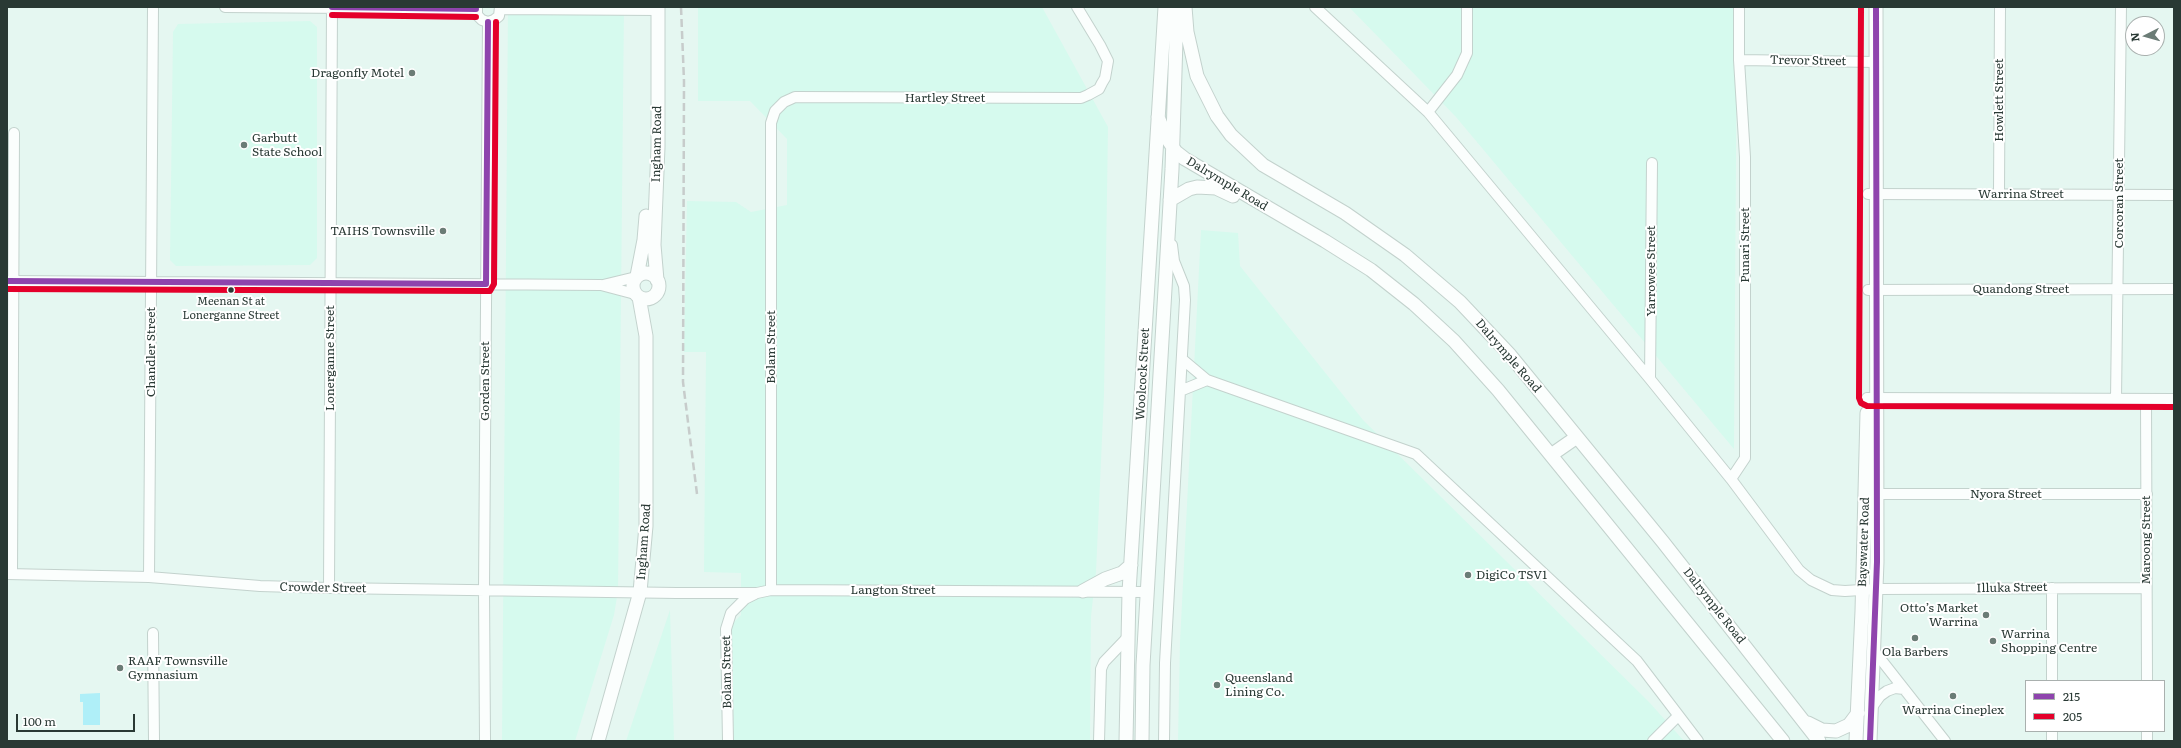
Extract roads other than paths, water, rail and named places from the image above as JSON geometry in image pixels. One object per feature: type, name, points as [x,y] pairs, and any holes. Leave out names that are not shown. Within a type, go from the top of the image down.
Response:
[{"type":"main road","name":"Woolcock Street","points":[[1126,741],[1129,592],[1164,7]]},
{"type":"main road","name":"Woolcock Street","points":[[1142,741],[1143,665],[1170,200],[1177,7]]},
{"type":"main road","name":"Dalrymple Road","points":[[1185,7],[1191,54],[1197,76],[1217,116],[1231,134],[1263,165],[1346,213],[1405,255],[1460,302],[1510,355],[1663,542],[1819,741]]},
{"type":"main road","name":"Bayswater Road","points":[[1869,7],[1872,62],[1871,494],[1877,589],[1872,739]]},
{"type":"main road","name":"Bayswater Road","points":[[1872,62],[1876,7]]},
{"type":"main road","name":"Ingham Road","points":[[637,276],[646,231],[654,8]]},
{"type":"main road","name":"Ingham Road","points":[[654,8],[658,147],[654,245],[657,280]]},
{"type":"main road","points":[[1158,117],[1165,123],[1169,122],[1173,115]]},
{"type":"main road","name":"Dalrymple Road","points":[[1158,117],[1161,126],[1172,145],[1185,159],[1325,241],[1371,270],[1414,304],[1454,341],[1498,390],[1783,741]]},
{"type":"main road","points":[[1170,200],[1192,188],[1216,188],[1298,226]]},
{"type":"main road","points":[[646,273],[654,276],[657,280],[658,289],[653,297],[648,299],[637,296],[632,285],[637,276],[646,273]]},
{"type":"main road","name":"Ingham Road","points":[[637,296],[646,336]]},
{"type":"main road","name":"Ingham Road","points":[[598,741],[640,592],[646,526],[646,336],[653,297]]},
{"type":"main road","points":[[1551,455],[1577,437]]},
{"type":"main road","name":"Bayswater Road","points":[[1856,741],[1863,590],[1871,494]]},
{"type":"main road","points":[[1083,591],[1105,579],[1122,573],[1131,565]]},
{"type":"main road","points":[[1804,722],[1822,730],[1836,731],[1849,724],[1858,713]]},
{"type":"street","name":"Chandler Street","points":[[149,578],[153,7]]},
{"type":"street","points":[[225,7],[476,8],[482,20],[488,22],[499,16],[500,8],[654,8]]},
{"type":"street","name":"Lonerganne Street","points":[[329,588],[332,7]]},
{"type":"street","name":"Hartley Street","points":[[779,106],[786,100],[795,97],[1081,98],[1099,89],[1106,78],[1108,61],[1106,55],[1077,7]]},
{"type":"street","points":[[1315,7],[1428,112],[1650,378],[1731,478],[1805,576],[1817,585],[1832,590],[1877,589]]},
{"type":"street","points":[[1428,112],[1457,75],[1467,53],[1467,7]]},
{"type":"street","name":"Punari Street","points":[[1731,478],[1745,458],[1744,157],[1739,60],[1739,7]]},
{"type":"street","name":"Howlett Street","points":[[1999,193],[2000,7]]},
{"type":"street","name":"Corcoran Street","points":[[2116,399],[2119,288],[2121,7]]},
{"type":"street","name":"Gorden Street","points":[[485,740],[484,590],[488,22]]},
{"type":"street","name":"Trevor Street","points":[[1739,60],[1872,62]]},
{"type":"street","name":"Bolam Street","points":[[770,590],[771,123],[779,106]]},
{"type":"street","points":[[9,574],[11,281],[14,133]]},
{"type":"street","name":"Yarrowee Street","points":[[1650,378],[1652,163]]},
{"type":"street","name":"Warrina Street","points":[[1872,194],[1999,193],[2174,195]]},
{"type":"street","points":[[1164,741],[1165,663],[1182,359],[1184,286],[1174,261],[1169,219]]},
{"type":"street","points":[[601,286],[637,276]]},
{"type":"street","points":[[11,281],[601,286],[637,296]]},
{"type":"street","name":"Quandong Street","points":[[1872,290],[2174,289]]},
{"type":"street","points":[[1182,359],[1207,380],[1416,454],[1636,661],[1698,741]]},
{"type":"street","points":[[1180,391],[1207,380]]},
{"type":"street","points":[[1871,398],[2174,400]]},
{"type":"street","name":"Maroong Street","points":[[2146,400],[2147,680]]},
{"type":"street","name":"Nyora Street","points":[[1871,494],[2146,494]]},
{"type":"street","name":"Crowder Street","points":[[9,574],[149,578],[260,586],[329,588],[640,592]]},
{"type":"street","points":[[2052,588],[2052,680]]},
{"type":"street","name":"Illuka Street","points":[[1877,589],[2146,588]]},
{"type":"street","name":"Langton Street","points":[[640,592],[757,593],[770,590],[1147,592]]},
{"type":"street","name":"Bolam Street","points":[[728,741],[726,629],[731,613],[745,599],[757,593]]},
{"type":"street","points":[[153,632],[154,741]]},
{"type":"street","points":[[1099,741],[1101,669],[1104,662],[1127,638]]},
{"type":"street","points":[[1875,652],[1945,741]]},
{"type":"street","points":[[1872,707],[1880,696],[1887,691],[1895,688],[1904,689]]},
{"type":"street","points":[[1653,741],[1678,716]]},
{"type":"water","points":[[100,693],[100,725],[83,725],[83,702],[80,702],[80,694]]},
{"type":"railway","points":[[681,7],[684,81],[683,382],[697,494]]},
{"type":"place","name":"Dragonfly Motel","points":[[412,73]]},
{"type":"place","name":"Garbutt State School","points":[[244,145]]},
{"type":"place","name":"TAIHS Townsville","points":[[443,231]]},
{"type":"place","name":"Meenan St at Lonerganne Street","points":[[231,290]]},
{"type":"place","name":"DigiCo TSV1","points":[[1468,575]]},
{"type":"place","name":"Otto’s Market Warrina","points":[[1986,615]]},
{"type":"place","name":"Ola Barbers","points":[[1915,638]]},
{"type":"place","name":"Warrina Shopping Centre","points":[[1993,641]]},
{"type":"place","name":"RAAF Townsville Gymnasium","points":[[120,668]]},
{"type":"place","name":"Queensland Lining Co.","points":[[1217,685]]},
{"type":"place","name":"Warrina Cineplex","points":[[1953,696]]}]
